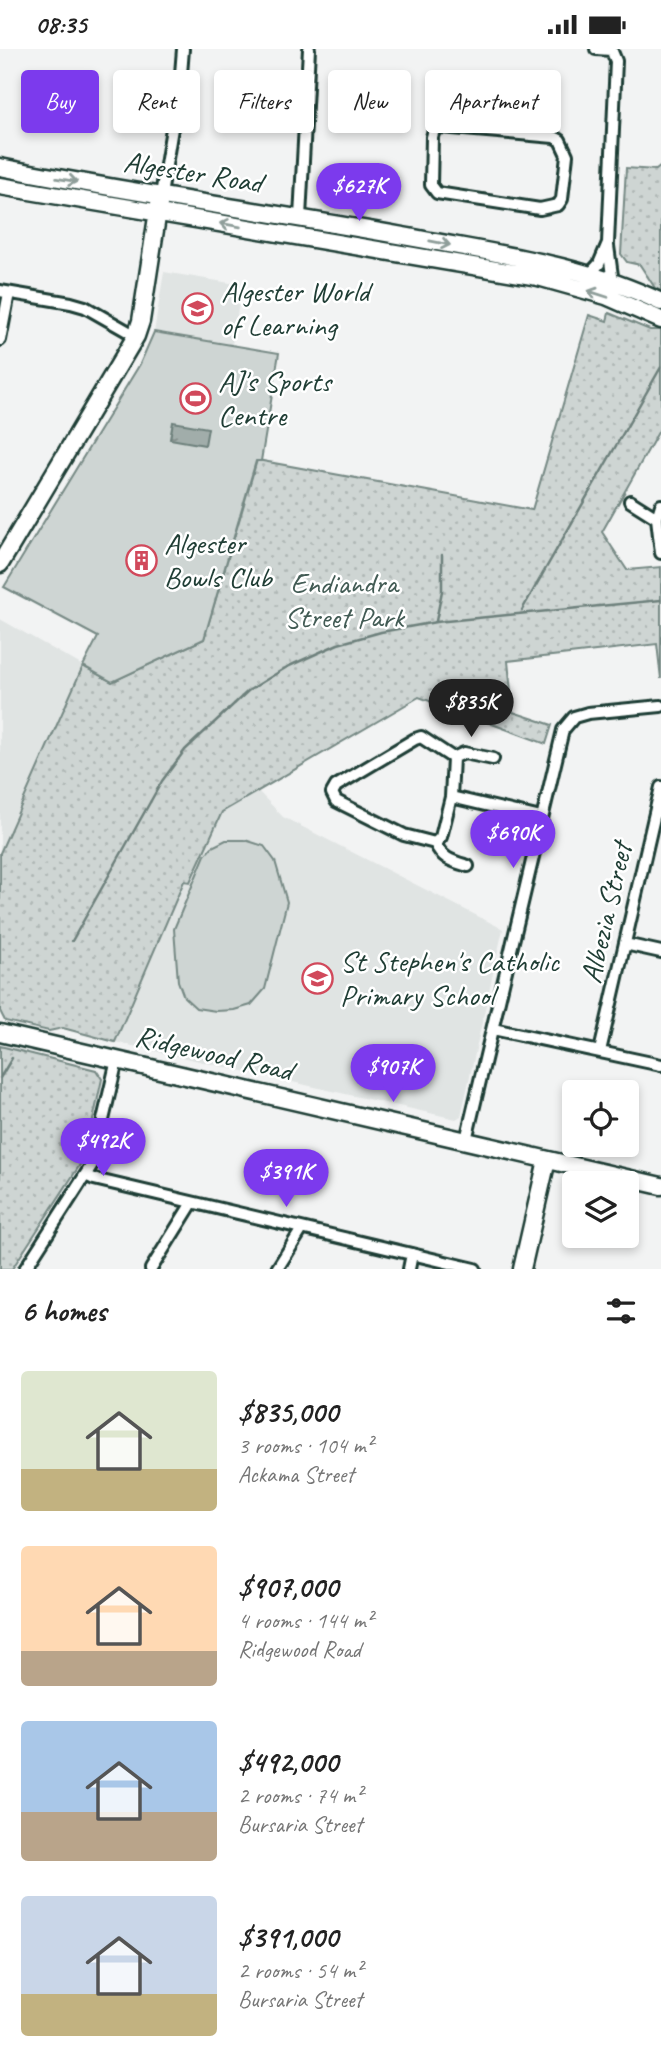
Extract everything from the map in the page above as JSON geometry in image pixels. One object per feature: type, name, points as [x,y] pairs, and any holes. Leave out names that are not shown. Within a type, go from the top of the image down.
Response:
[{"type":"main road","name":"Algester Road","points":[[0,167],[300,217],[537,261],[589,275],[661,302]]},
{"type":"main road","name":"Algester Road","points":[[0,186],[538,277],[606,296],[661,320]]},
{"type":"main road","points":[[0,564],[136,336],[141,321],[160,195]]},
{"type":"main road","name":"Ridgewood Road","points":[[0,1033],[661,1186]]},
{"type":"main road","points":[[522,1269],[547,1160]]},
{"type":"street","points":[[160,195],[183,49]]},
{"type":"street","points":[[270,232],[292,227],[300,217],[309,49]]},
{"type":"street","points":[[596,49],[611,49],[616,61],[608,243],[613,283]]},
{"type":"street","points":[[441,127],[554,137],[564,145],[566,155],[562,199],[550,208],[540,209],[437,193],[431,185],[432,137],[434,130],[441,127]]},
{"type":"street","points":[[300,217],[314,232],[354,238],[404,255]]},
{"type":"street","points":[[589,275],[599,264],[608,243]]},
{"type":"street","points":[[0,340],[4,292],[78,305],[136,336]]},
{"type":"street","points":[[630,501],[657,518]]},
{"type":"street","points":[[661,505],[657,518],[661,553]]},
{"type":"street","points":[[467,1140],[562,730],[574,717],[588,713],[661,706]]},
{"type":"street","points":[[435,843],[404,835],[336,801],[332,793],[336,786],[421,737],[453,758]]},
{"type":"street","points":[[453,758],[464,753],[493,759]]},
{"type":"street","points":[[435,843],[441,837],[451,797],[453,758]]},
{"type":"street","name":"Albezia Street","points":[[600,1051],[625,944],[655,837],[661,787]]},
{"type":"street","points":[[451,797],[541,818]]},
{"type":"street","points":[[435,843],[439,853],[446,859],[468,866]]},
{"type":"street","points":[[625,944],[661,953]]},
{"type":"street","points":[[493,1029],[661,1065]]},
{"type":"street","points":[[25,1269],[93,1163],[117,1060]]},
{"type":"street","points":[[86,1175],[192,1203],[475,1269]]},
{"type":"street","points":[[150,1269],[192,1203]]},
{"type":"street","points":[[277,1269],[302,1229]]},
{"type":"street","points":[[409,1269],[412,1254]]},
{"type":"shaded area","name":"Algester World of Learning","points":[[164,272],[242,285],[232,345],[154,332]]},
{"type":"shaded area","points":[[0,619],[83,666],[0,853]]},
{"type":"shaded area","name":"St Stephen's Catholic Primary School","points":[[258,791],[283,817],[503,929],[461,1116],[456,1119],[115,1042],[184,881],[190,882],[222,812]]},
{"type":"green space","points":[[661,166],[661,291],[655,288],[640,265],[627,262],[621,254],[626,168],[656,170]]},
{"type":"green space","name":"Endiandra Street Park","points":[[609,313],[650,330],[661,330],[661,427],[602,532],[627,570],[661,567],[661,679],[657,644],[508,661],[513,712],[552,725],[546,744],[419,697],[222,812],[190,882],[184,881],[115,1042],[63,1028],[49,1031],[5,1021],[0,1011],[0,853],[83,666],[112,682],[204,639],[257,460],[532,510],[589,315],[607,321]]},
{"type":"green space","points":[[154,332],[279,353],[261,461],[256,461],[204,639],[112,682],[83,666],[98,637],[4,587],[140,364]]},
{"type":"green space","points":[[226,840],[245,840],[264,846],[275,861],[287,902],[265,989],[251,1005],[216,1011],[196,1008],[184,997],[178,981],[174,929],[205,855],[212,847]]},
{"type":"green space","points":[[0,1046],[96,1070],[102,1079],[85,1157],[12,1269],[0,1269]]},
{"type":"water","points":[[173,422],[208,428],[205,445],[170,439]]},
{"type":"waterway","points":[[522,610],[661,367]]},
{"type":"waterway","points":[[436,621],[442,591],[442,555]]},
{"type":"waterway","points":[[72,941],[162,781],[185,750],[248,691],[287,667],[338,644],[381,632],[436,622],[661,600]]},
{"type":"waterway","points":[[0,1078],[12,1058]]},
{"type":"place","name":"Algester World of Learning","points":[[198,308]]},
{"type":"place","name":"AJ's Sports Centre","points":[[195,398]]},
{"type":"place","name":"Algester Bowls Club","points":[[141,560]]},
{"type":"place","name":"St Stephen's Catholic Primary School","points":[[317,978]]}]
